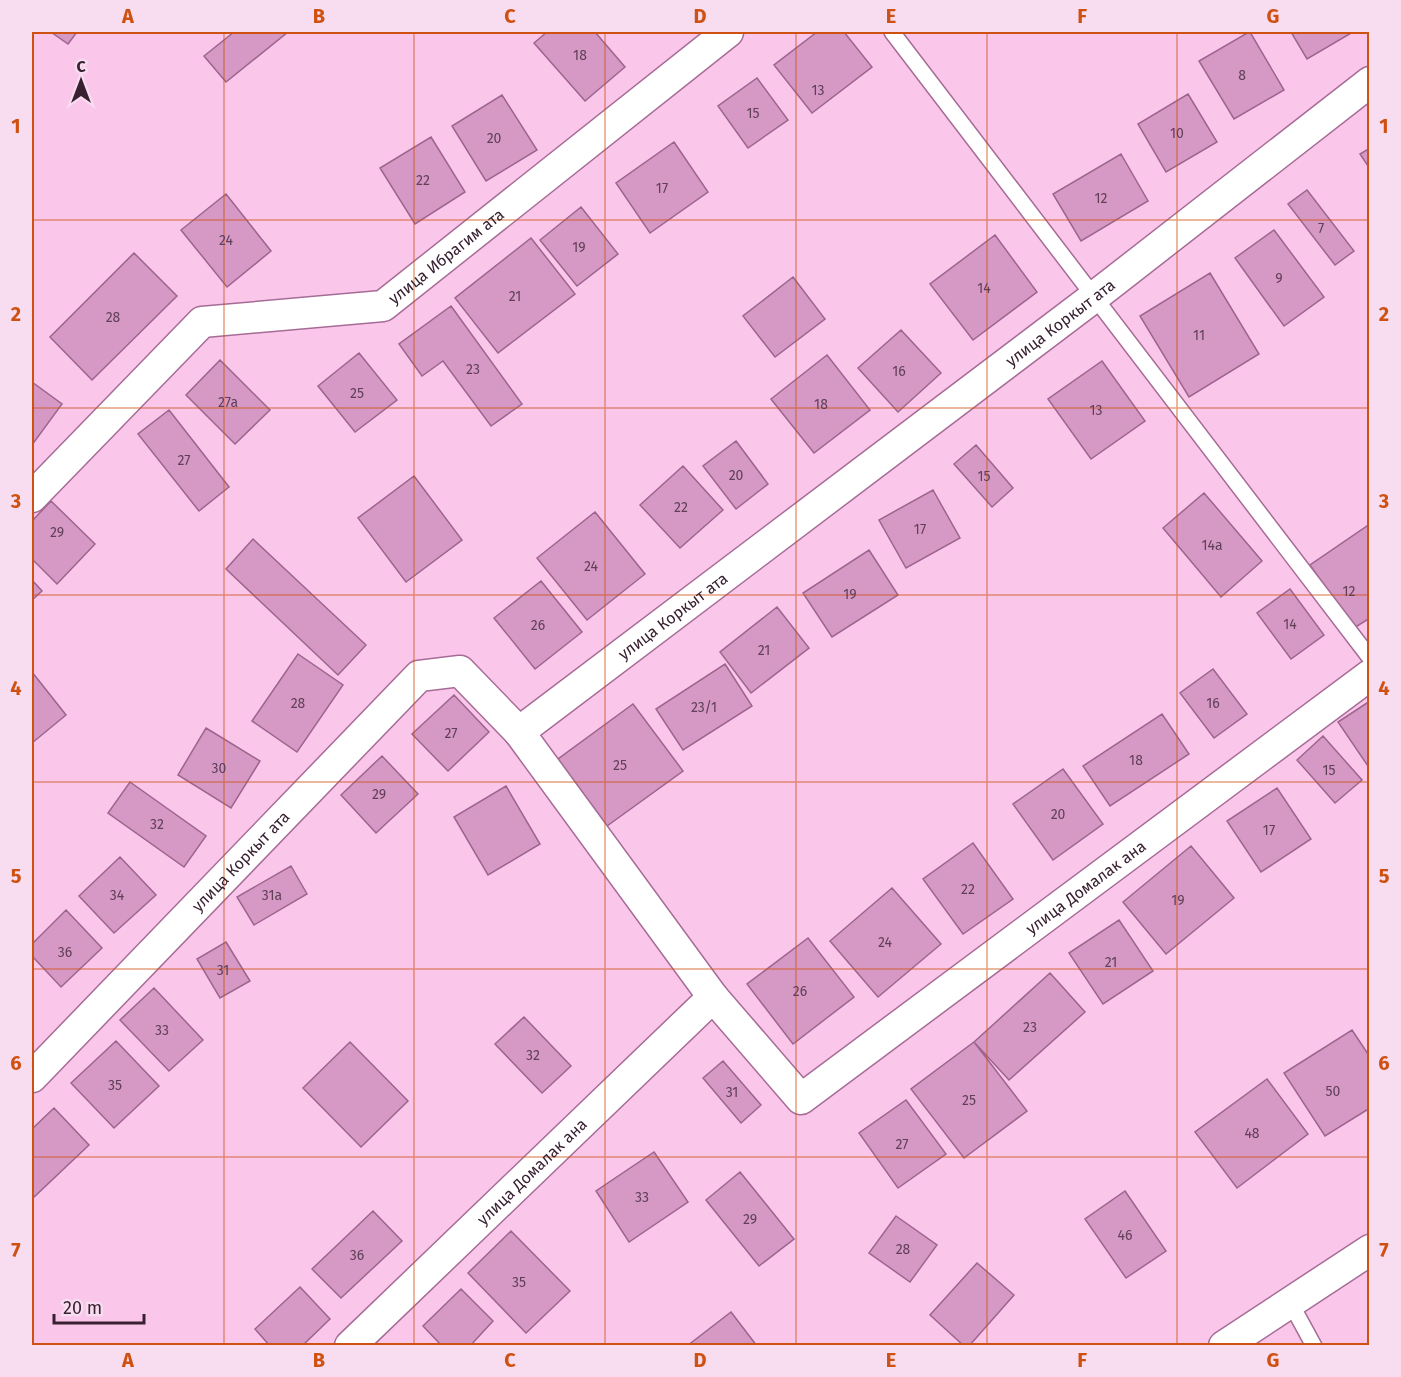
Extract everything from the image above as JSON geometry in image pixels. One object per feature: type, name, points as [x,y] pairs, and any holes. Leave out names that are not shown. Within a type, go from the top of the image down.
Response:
[{"type":"street","name":"улица Ибрагим ата","points":[[32,496],[202,322],[383,306],[728,32]]},
{"type":"street","name":"улица Коркыт ата","points":[[32,1077],[419,676],[460,671],[519,732],[1094,297],[1370,82]]},
{"type":"street","name":"улица Домалак ана","points":[[350,1346],[712,997],[801,1099],[1370,675]]},
{"type":"street","points":[[519,732],[712,997]]},
{"type":"street","points":[[1224,1346],[1370,1250]]},
{"type":"lane","points":[[892,32],[1370,658]]},
{"type":"lane","points":[[1290,1302],[1314,1346]]},
{"type":"building","points":[[51,32],[77,32],[68,44]]},
{"type":"building","points":[[234,32],[288,32],[226,82],[204,56]]},
{"type":"building","points":[[547,32],[595,32],[625,67],[585,101],[534,43]]},
{"type":"building","points":[[817,32],[844,32],[872,67],[812,113],[774,65]]},
{"type":"building","points":[[1249,32],[1284,90],[1234,119],[1199,61]]},
{"type":"building","points":[[1291,32],[1353,32],[1307,59]]},
{"type":"building","points":[[757,78],[788,120],[748,148],[718,106]]},
{"type":"building","points":[[1188,94],[1217,142],[1166,172],[1138,124]]},
{"type":"building","points":[[502,95],[537,150],[486,181],[452,126]]},
{"type":"building","points":[[431,137],[465,192],[415,224],[380,168]]},
{"type":"building","points":[[674,142],[708,192],[650,233],[616,183]]},
{"type":"building","points":[[1370,148],[1370,169],[1360,154]]},
{"type":"building","points":[[1121,154],[1148,201],[1081,241],[1053,194]]},
{"type":"building","points":[[1307,190],[1354,251],[1335,265],[1288,204]]},
{"type":"building","points":[[226,194],[271,251],[227,287],[181,230]]},
{"type":"building","points":[[581,207],[618,254],[577,286],[540,240]]},
{"type":"building","points":[[1274,230],[1324,297],[1284,326],[1235,258]]},
{"type":"building","points":[[995,235],[1037,292],[973,340],[930,284]]},
{"type":"building","points":[[531,238],[575,294],[498,353],[455,298]]},
{"type":"building","points":[[134,253],[177,296],[92,380],[50,337]]},
{"type":"building","points":[[1210,273],[1259,354],[1189,397],[1140,316]]},
{"type":"building","points":[[793,277],[825,319],[775,357],[743,316]]},
{"type":"building","points":[[451,306],[522,404],[491,426],[443,361],[422,376],[399,344]]},
{"type":"building","points":[[901,330],[941,373],[898,412],[858,368]]},
{"type":"building","points":[[359,353],[397,400],[355,432],[318,386]]},
{"type":"building","points":[[827,355],[870,410],[814,453],[771,399]]},
{"type":"building","points":[[220,360],[270,410],[235,444],[186,395]]},
{"type":"building","points":[[1102,361],[1145,421],[1091,459],[1048,399]]},
{"type":"building","points":[[32,382],[62,404],[32,445]]},
{"type":"building","points":[[169,410],[229,487],[199,511],[138,434]]},
{"type":"building","points":[[736,441],[768,484],[736,509],[703,466]]},
{"type":"building","points":[[976,445],[1013,488],[992,507],[954,464]]},
{"type":"building","points":[[683,466],[723,510],[680,548],[640,505]]},
{"type":"building","points":[[414,476],[462,540],[406,582],[358,518]]},
{"type":"building","points":[[933,490],[960,538],[906,568],[879,520]]},
{"type":"building","points":[[1204,493],[1262,561],[1221,597],[1163,528]]},
{"type":"building","points":[[51,501],[95,544],[57,584],[32,559],[32,521]]},
{"type":"building","points":[[595,512],[645,574],[587,620],[537,558]]},
{"type":"building","points":[[1370,524],[1370,618],[1354,628],[1310,565]]},
{"type":"building","points":[[253,539],[366,645],[338,675],[226,569]]},
{"type":"building","points":[[869,550],[898,595],[832,637],[803,593]]},
{"type":"building","points":[[32,580],[42,591],[32,600]]},
{"type":"building","points":[[541,581],[582,632],[535,669],[494,618]]},
{"type":"building","points":[[1290,589],[1324,635],[1291,659],[1257,613]]},
{"type":"building","points":[[777,607],[809,648],[751,693],[720,652]]},
{"type":"building","points":[[298,654],[343,685],[297,752],[252,721]]},
{"type":"building","points":[[725,664],[752,706],[683,750],[656,709]]},
{"type":"building","points":[[1213,669],[1247,714],[1214,738],[1180,693]]},
{"type":"building","points":[[32,672],[66,715],[32,743]]},
{"type":"building","points":[[454,695],[489,732],[448,771],[412,734]]},
{"type":"building","points":[[1370,701],[1370,769],[1338,722]]},
{"type":"building","points":[[633,704],[683,771],[607,826],[558,759]]},
{"type":"building","points":[[1162,714],[1189,754],[1110,806],[1083,766]]},
{"type":"building","points":[[206,728],[260,761],[231,808],[178,775]]},
{"type":"building","points":[[1323,736],[1362,780],[1335,803],[1297,760]]},
{"type":"building","points":[[382,756],[418,794],[376,833],[341,795]]},
{"type":"building","points":[[1063,769],[1103,824],[1053,860],[1013,804]]},
{"type":"building","points":[[130,782],[206,836],[184,867],[108,813]]},
{"type":"building","points":[[506,786],[540,844],[488,875],[454,817]]},
{"type":"building","points":[[1277,788],[1311,839],[1261,872],[1227,821]]},
{"type":"building","points":[[973,843],[1013,899],[963,934],[923,879]]},
{"type":"building","points":[[1191,846],[1234,898],[1166,954],[1123,902]]},
{"type":"building","points":[[120,857],[156,895],[114,933],[79,896]]},
{"type":"building","points":[[291,866],[307,894],[254,925],[237,897]]},
{"type":"building","points":[[892,888],[941,944],[878,997],[830,941]]},
{"type":"building","points":[[66,910],[102,948],[61,987],[32,956],[32,944]]},
{"type":"building","points":[[1119,920],[1153,971],[1103,1004],[1069,953]]},
{"type":"building","points":[[808,938],[854,997],[793,1044],[747,984]]},
{"type":"building","points":[[226,942],[250,981],[220,998],[197,959]]},
{"type":"building","points":[[1050,973],[1085,1012],[1009,1080],[974,1042]]},
{"type":"building","points":[[154,988],[203,1040],[169,1071],[120,1020]]},
{"type":"building","points":[[524,1017],[571,1066],[542,1093],[495,1044]]},
{"type":"building","points":[[1352,1030],[1370,1057],[1370,1108],[1325,1136],[1284,1073]]},
{"type":"building","points":[[116,1041],[159,1086],[114,1128],[71,1083]]},
{"type":"building","points":[[350,1042],[408,1101],[361,1147],[303,1088]]},
{"type":"building","points":[[974,1042],[1027,1111],[964,1158],[911,1089]]},
{"type":"building","points":[[723,1061],[761,1105],[741,1123],[703,1078]]},
{"type":"building","points":[[1267,1079],[1308,1134],[1237,1188],[1195,1132]]},
{"type":"building","points":[[906,1100],[946,1154],[898,1188],[859,1133]]},
{"type":"building","points":[[54,1108],[89,1145],[34,1197],[32,1194],[32,1129]]},
{"type":"building","points":[[654,1152],[688,1202],[629,1242],[596,1191]]},
{"type":"building","points":[[740,1172],[794,1239],[759,1266],[706,1200]]},
{"type":"building","points":[[1125,1191],[1166,1251],[1126,1278],[1085,1219]]},
{"type":"building","points":[[373,1211],[402,1241],[341,1298],[312,1269]]},
{"type":"building","points":[[896,1216],[937,1245],[910,1282],[869,1253]]},
{"type":"building","points":[[511,1231],[570,1291],[526,1333],[468,1273]]},
{"type":"building","points":[[977,1263],[1014,1295],[969,1346],[964,1346],[930,1315]]},
{"type":"building","points":[[300,1287],[330,1319],[302,1346],[270,1346],[255,1329]]},
{"type":"building","points":[[461,1289],[493,1321],[470,1346],[442,1346],[423,1326]]},
{"type":"building","points":[[731,1312],[757,1346],[687,1346]]}]
